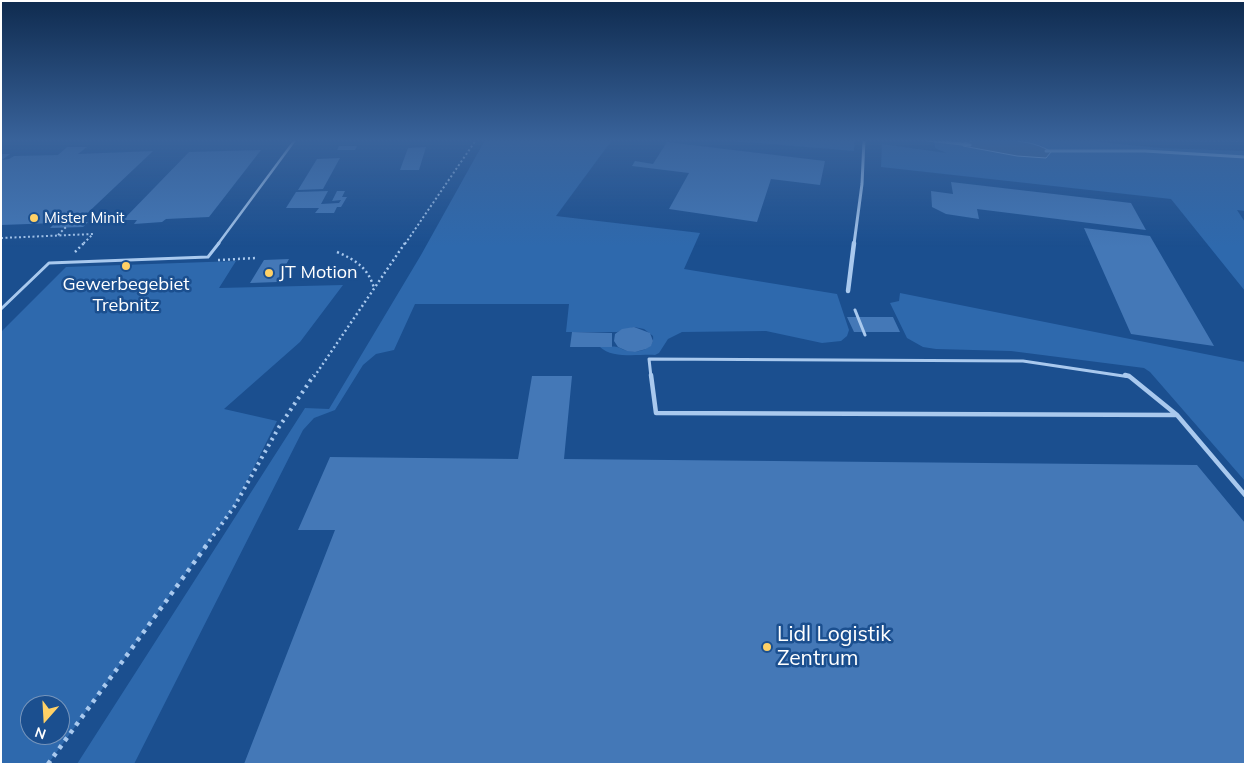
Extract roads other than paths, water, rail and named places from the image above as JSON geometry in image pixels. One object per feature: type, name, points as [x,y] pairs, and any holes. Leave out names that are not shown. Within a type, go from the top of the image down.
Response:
[{"type":"street","points":[[848,291],[862,176]]},
{"type":"lane","points":[[1,309],[49,263],[208,257],[268,176]]},
{"type":"lane","points":[[855,310],[865,335]]},
{"type":"lane","points":[[1177,415],[656,413],[648,359],[1023,361],[1129,376],[1177,415],[1245,495]]},
{"type":"place","name":"Mister Minit","points":[[34,218]]},
{"type":"place","name":"Gewerbegebiet Trebnitz","points":[[126,266]]},
{"type":"place","name":"JT Motion","points":[[269,273]]},
{"type":"place","name":"Lidl Logistik Zentrum","points":[[767,647]]}]
